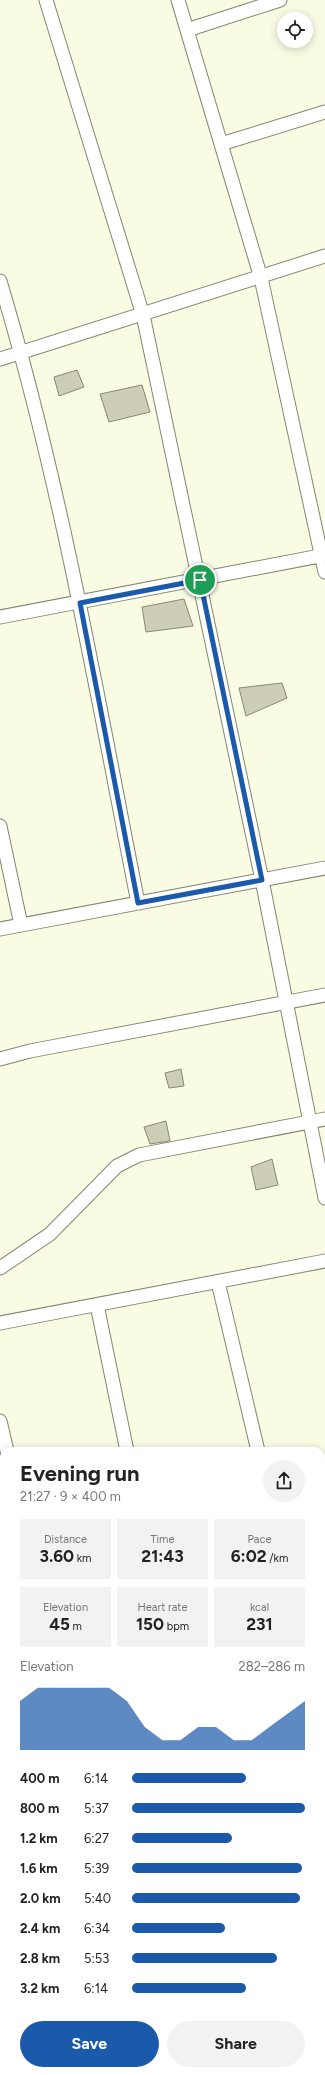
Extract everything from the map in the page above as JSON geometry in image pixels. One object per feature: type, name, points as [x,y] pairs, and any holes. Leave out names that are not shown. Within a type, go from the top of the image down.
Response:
[{"type":"street","points":[[46,0],[143,315],[262,880],[325,1198]]},
{"type":"street","points":[[178,0],[261,278],[323,555],[325,572]]},
{"type":"street","points":[[187,30],[280,0]]},
{"type":"street","points":[[221,144],[325,112]]},
{"type":"street","points":[[0,359],[261,278],[325,256]]},
{"type":"street","points":[[0,281],[21,353],[80,603],[138,903]]},
{"type":"street","points":[[0,617],[200,580],[323,555]]},
{"type":"street","points":[[0,826],[21,925]]},
{"type":"street","points":[[0,930],[325,868]]},
{"type":"street","points":[[0,1060],[30,1052],[325,995]]},
{"type":"street","points":[[0,1268],[50,1234],[117,1166],[130,1158],[325,1119]]},
{"type":"street","points":[[0,1323],[325,1261]]},
{"type":"street","points":[[218,1282],[257,1447]]},
{"type":"street","points":[[97,1305],[126,1447]]},
{"type":"street","points":[[0,1421],[6,1447]]},
{"type":"building","points":[[77,370],[84,387],[59,396],[54,377]]},
{"type":"building","points":[[142,385],[150,412],[109,422],[100,394]]},
{"type":"building","points":[[184,599],[193,626],[146,632],[142,607]]},
{"type":"building","points":[[282,683],[287,698],[246,716],[239,688]]},
{"type":"building","points":[[181,1069],[184,1086],[169,1088],[165,1073]]},
{"type":"building","points":[[166,1121],[170,1141],[150,1144],[144,1127]]},
{"type":"building","points":[[272,1159],[278,1185],[256,1190],[251,1167]]},
{"type":"route","points":[[200,580],[262,880],[138,903],[80,603],[200,580]]}]
